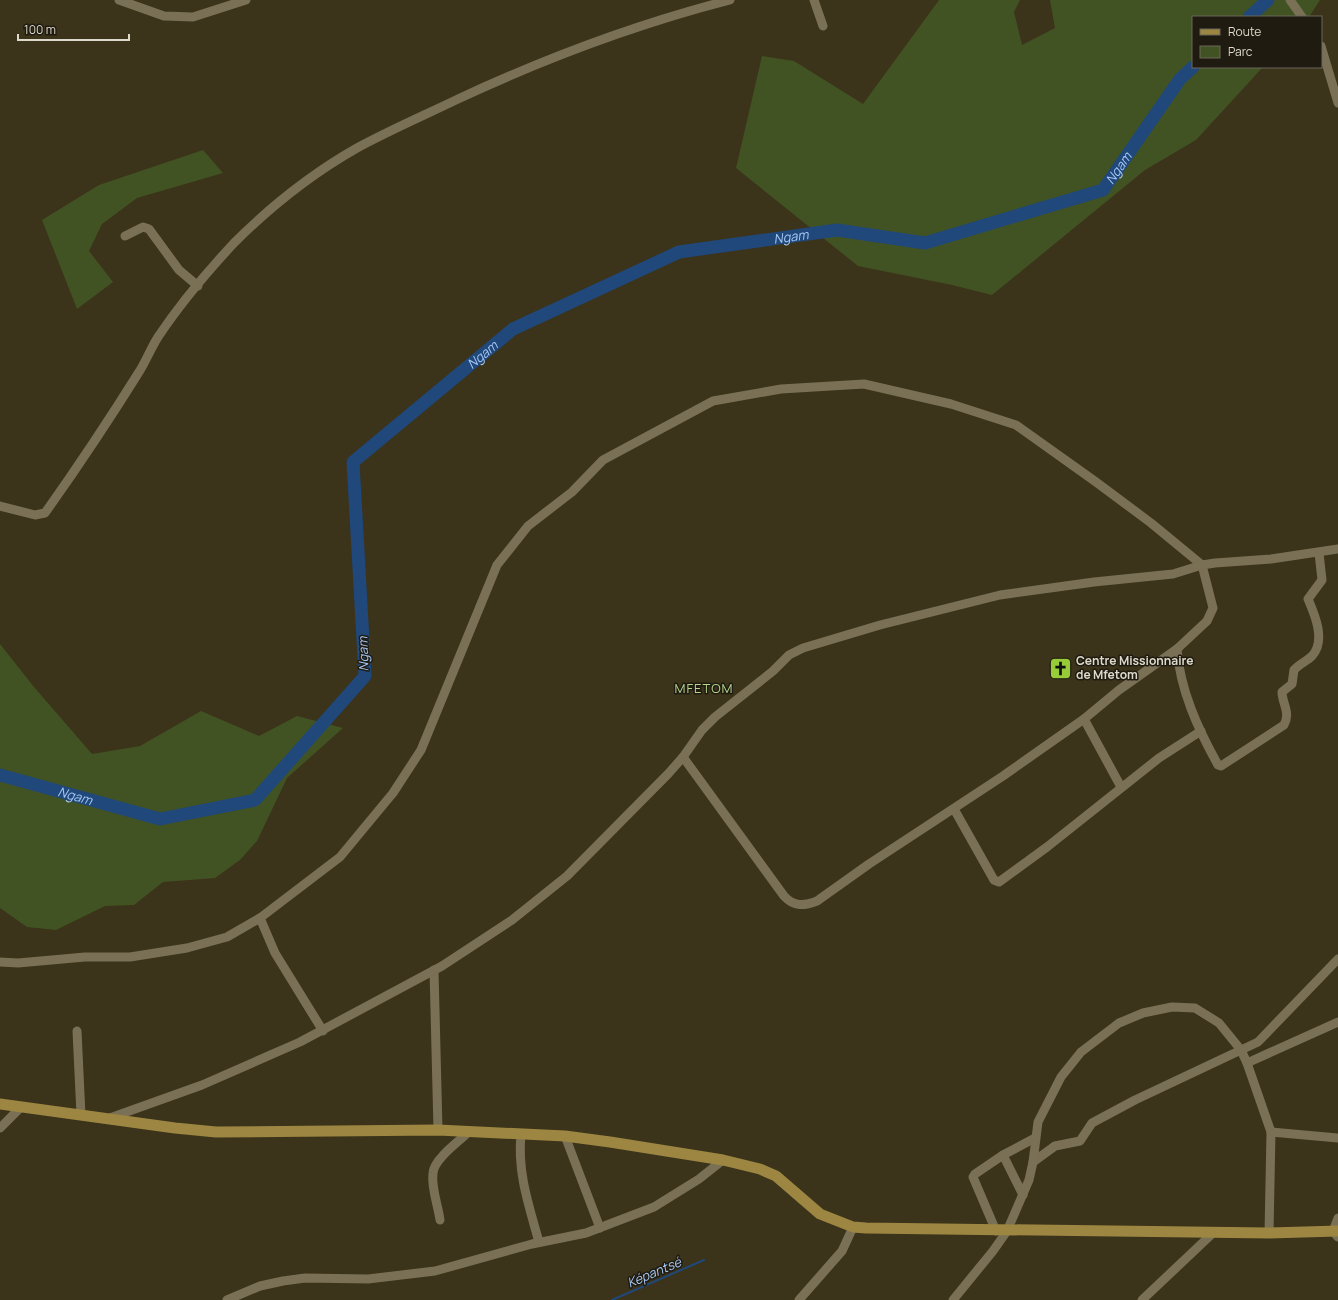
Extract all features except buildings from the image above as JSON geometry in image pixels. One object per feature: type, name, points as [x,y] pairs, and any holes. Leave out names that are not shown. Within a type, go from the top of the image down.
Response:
[{"type":"main road","points":[[0,1104],[20,1108],[216,1132],[438,1130],[565,1136],[723,1160],[769,1172],[820,1214],[853,1227],[879,1230],[1336,1233]]},
{"type":"street","points":[[119,0],[164,16],[193,17],[246,0]]},
{"type":"street","points":[[0,506],[35,515],[45,513],[139,372],[159,336],[198,286],[235,243],[291,193],[358,148],[499,80],[567,51],[687,11],[730,0]]},
{"type":"street","points":[[814,0],[823,26]]},
{"type":"street","points":[[1290,0],[1301,16]]},
{"type":"street","points":[[1322,49],[1338,103]]},
{"type":"street","points":[[125,236],[143,227],[148,229],[179,270],[198,286]]},
{"type":"street","points":[[0,962],[18,963],[85,957],[130,957],[187,948],[227,937],[260,918],[340,857],[393,793],[421,750],[497,565],[528,526],[572,492],[603,460],[712,401],[781,389],[864,384],[951,404],[1016,425],[1120,500],[1202,565],[1213,608],[1207,621],[1177,649],[1119,690],[1084,719],[954,809],[808,905],[790,903],[784,896],[683,757]]},
{"type":"street","points":[[105,1119],[202,1085],[323,1031],[434,970],[512,920],[567,876],[683,757],[702,730],[715,717],[773,671],[789,655],[803,648],[880,625],[1000,595],[1094,582],[1173,574],[1202,565],[1338,550]]},
{"type":"street","points":[[1177,649],[1178,672],[1201,731],[1218,765],[1221,766],[1284,725],[1287,713],[1282,692],[1292,684],[1294,670],[1312,656],[1318,642],[1316,618],[1308,599],[1322,580],[1319,553]]},
{"type":"street","points":[[1084,719],[1121,787]]},
{"type":"street","points":[[954,809],[994,880],[999,882],[1047,847],[1121,787],[1178,744],[1201,731]]},
{"type":"street","points":[[260,918],[275,953],[323,1031]]},
{"type":"street","points":[[1033,1162],[1055,1146],[1080,1141],[1092,1123],[1135,1100],[1258,1042],[1338,959]]},
{"type":"street","points":[[434,970],[438,1130]]},
{"type":"street","points":[[953,1300],[993,1251],[1001,1231],[1023,1195],[1033,1162],[1038,1122],[1061,1077],[1081,1052],[1120,1023],[1143,1013],[1172,1007],[1195,1008],[1219,1023],[1241,1050],[1271,1132],[1269,1233]]},
{"type":"street","points":[[1247,1063],[1338,1022]]},
{"type":"street","points":[[77,1031],[81,1115]]},
{"type":"street","points":[[0,1128],[20,1108]]},
{"type":"street","points":[[440,1220],[433,1183],[434,1168],[448,1151],[470,1131]]},
{"type":"street","points":[[1271,1132],[1338,1138]]},
{"type":"street","points":[[521,1134],[519,1154],[522,1181],[539,1242]]},
{"type":"street","points":[[565,1136],[600,1228]]},
{"type":"street","points":[[1035,1143],[1046,1153]]},
{"type":"street","points":[[1001,1231],[973,1177],[975,1174],[1003,1155],[1035,1143]]},
{"type":"street","points":[[1003,1155],[1023,1195]]},
{"type":"street","points":[[227,1300],[260,1286],[283,1281],[305,1278],[368,1279],[435,1271],[476,1258],[539,1242],[562,1239],[600,1228],[660,1204],[699,1179],[723,1160]]},
{"type":"street","points":[[1336,1233],[1338,1218]]},
{"type":"street","points":[[799,1300],[842,1251],[853,1227]]},
{"type":"street","points":[[1142,1300],[1214,1232]]},
{"type":"green space","points":[[939,0],[1020,0],[1014,12],[1022,45],[1055,28],[1050,0],[1320,0],[1310,16],[1192,16],[1192,68],[1262,68],[1196,140],[1145,170],[992,295],[952,285],[858,266],[736,168],[762,56],[794,61],[863,104]]},
{"type":"green space","points":[[203,150],[223,173],[137,198],[102,224],[89,251],[113,282],[77,309],[42,220],[99,185]]},
{"type":"green space","points":[[0,644],[34,687],[92,754],[140,746],[201,711],[259,736],[297,716],[343,728],[287,778],[257,841],[240,860],[215,878],[163,882],[134,905],[105,906],[56,930],[27,927],[0,908]]},
{"type":"waterway","name":"Ngam","points":[[1250,16],[1268,0]]},
{"type":"waterway","name":"Ngam","points":[[0,775],[160,819],[255,800],[365,676],[353,462],[513,329],[679,252],[837,230],[925,243],[1103,190],[1180,79],[1192,68]]},
{"type":"waterway","name":"Képantsé","points":[[612,1300],[704,1260]]},
{"type":"place","name":"Centre Missionnaire de Mfetom","points":[[1060,668]]},
{"type":"district","name":"MFETOM","points":[[704,688]]}]
